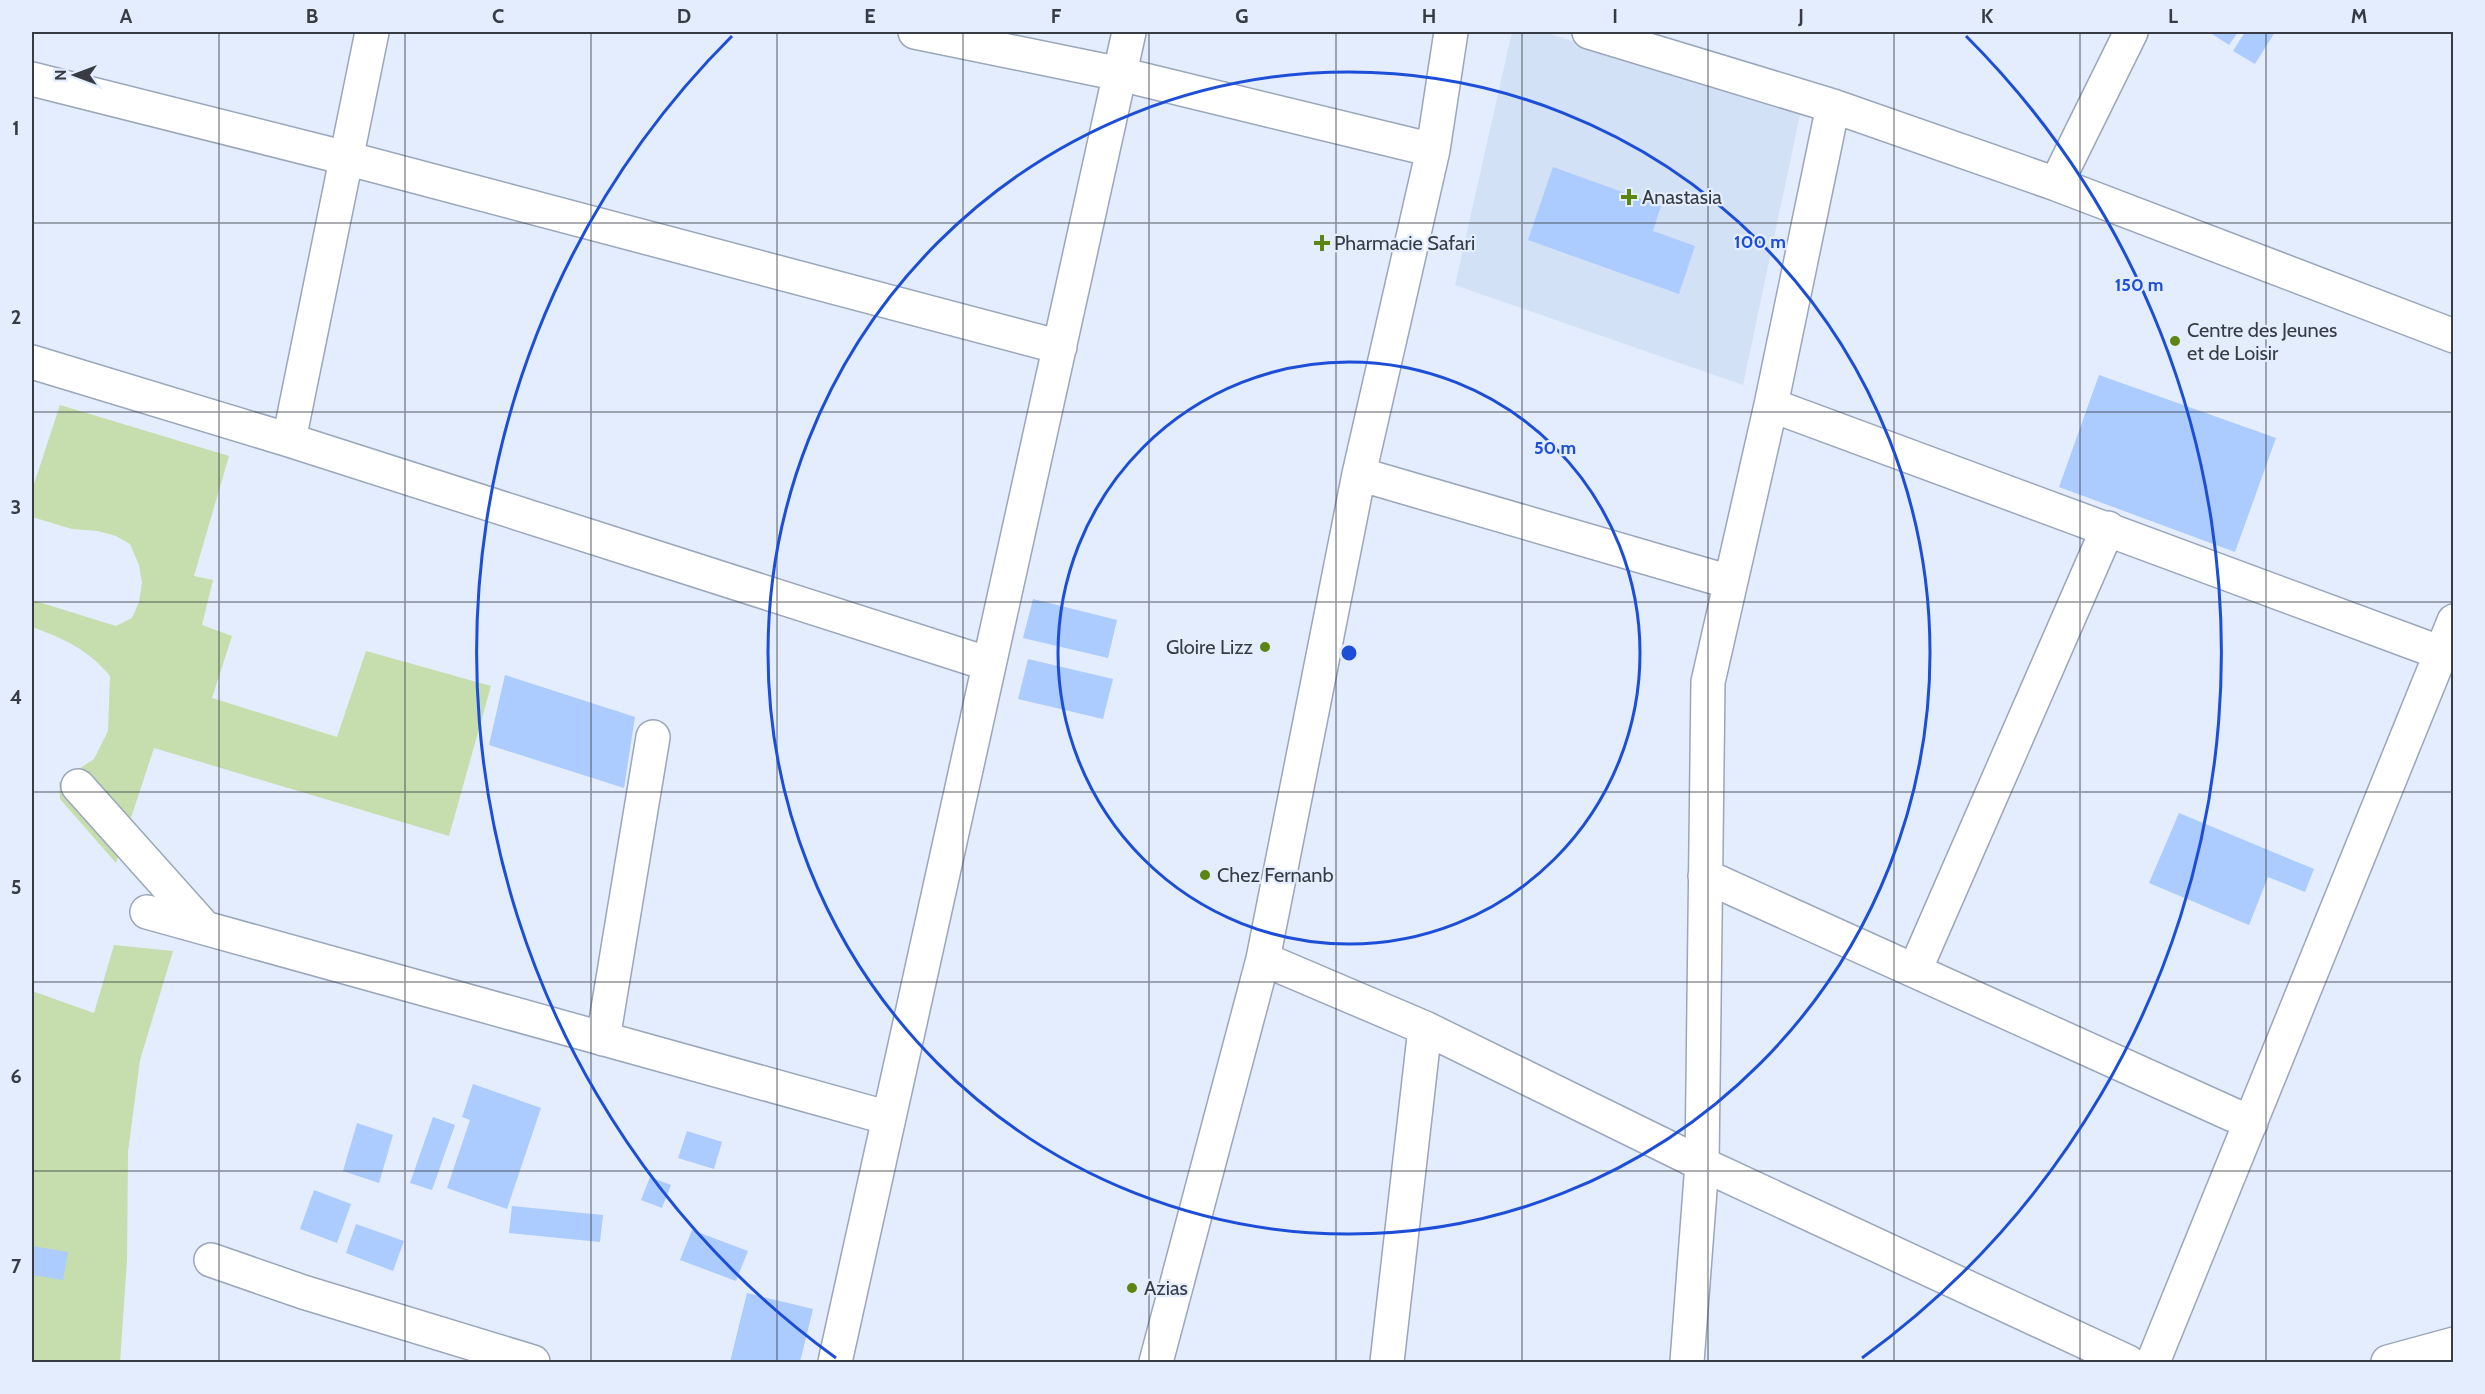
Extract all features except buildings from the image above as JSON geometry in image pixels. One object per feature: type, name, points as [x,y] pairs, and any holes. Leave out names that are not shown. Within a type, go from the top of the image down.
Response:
[{"type":"street","points":[[289,440],[372,32]]},
{"type":"street","points":[[915,32],[1120,74],[1433,150]]},
{"type":"street","points":[[835,1362],[1129,32]]},
{"type":"street","points":[[1156,1362],[1263,959],[1359,474],[1433,150],[1451,32]]},
{"type":"street","points":[[1589,32],[1833,106],[2056,183],[2454,336]]},
{"type":"street","points":[[2056,183],[2131,32]]},
{"type":"street","points":[[32,79],[346,158],[1060,347]]},
{"type":"street","points":[[1687,1362],[1702,1164],[1708,682],[1771,405],[1833,106]]},
{"type":"street","points":[[32,362],[289,440],[990,664]]},
{"type":"street","points":[[1771,405],[2441,652]]},
{"type":"street","points":[[1359,474],[1730,582]]},
{"type":"street","points":[[1915,970],[2108,528]]},
{"type":"street","points":[[2153,1362],[2454,621]]},
{"type":"street","points":[[603,1038],[652,737]]},
{"type":"street","points":[[78,786],[204,927]]},
{"type":"street","points":[[1705,876],[2251,1123]]},
{"type":"street","points":[[147,912],[889,1118]]},
{"type":"street","points":[[1263,959],[1425,1028],[1702,1164],[2128,1362]]},
{"type":"street","points":[[1387,1362],[1425,1028]]},
{"type":"street","points":[[211,1260],[303,1292],[533,1362]]},
{"type":"street","points":[[2388,1362],[2454,1344]]},
{"type":"shaded area","name":"Anastasia","points":[[1512,32],[1543,32],[1801,110],[1743,385],[1455,285]]},
{"type":"green space","points":[[60,405],[229,456],[194,576],[213,580],[202,625],[232,636],[212,698],[337,737],[366,651],[491,686],[449,836],[154,748],[116,863],[60,799],[59,782],[94,759],[108,731],[110,676],[93,659],[75,646],[32,627],[32,600],[116,626],[132,618],[139,602],[142,583],[139,565],[130,544],[116,536],[98,531],[72,529],[32,517],[32,490]]},
{"type":"green space","points":[[114,945],[173,951],[140,1060],[128,1152],[127,1260],[120,1362],[32,1362],[32,991],[94,1013]]},
{"type":"place","name":"Anastasia","points":[[1629,197]]},
{"type":"place","name":"Pharmacie Safari","points":[[1322,243]]},
{"type":"place","name":"Centre des Jeunes et de Loisir","points":[[2175,341]]},
{"type":"place","name":"Gloire Lizz","points":[[1265,647]]},
{"type":"place","name":"Chez Fernanb","points":[[1205,875]]},
{"type":"place","name":"Azias","points":[[1132,1288]]}]
